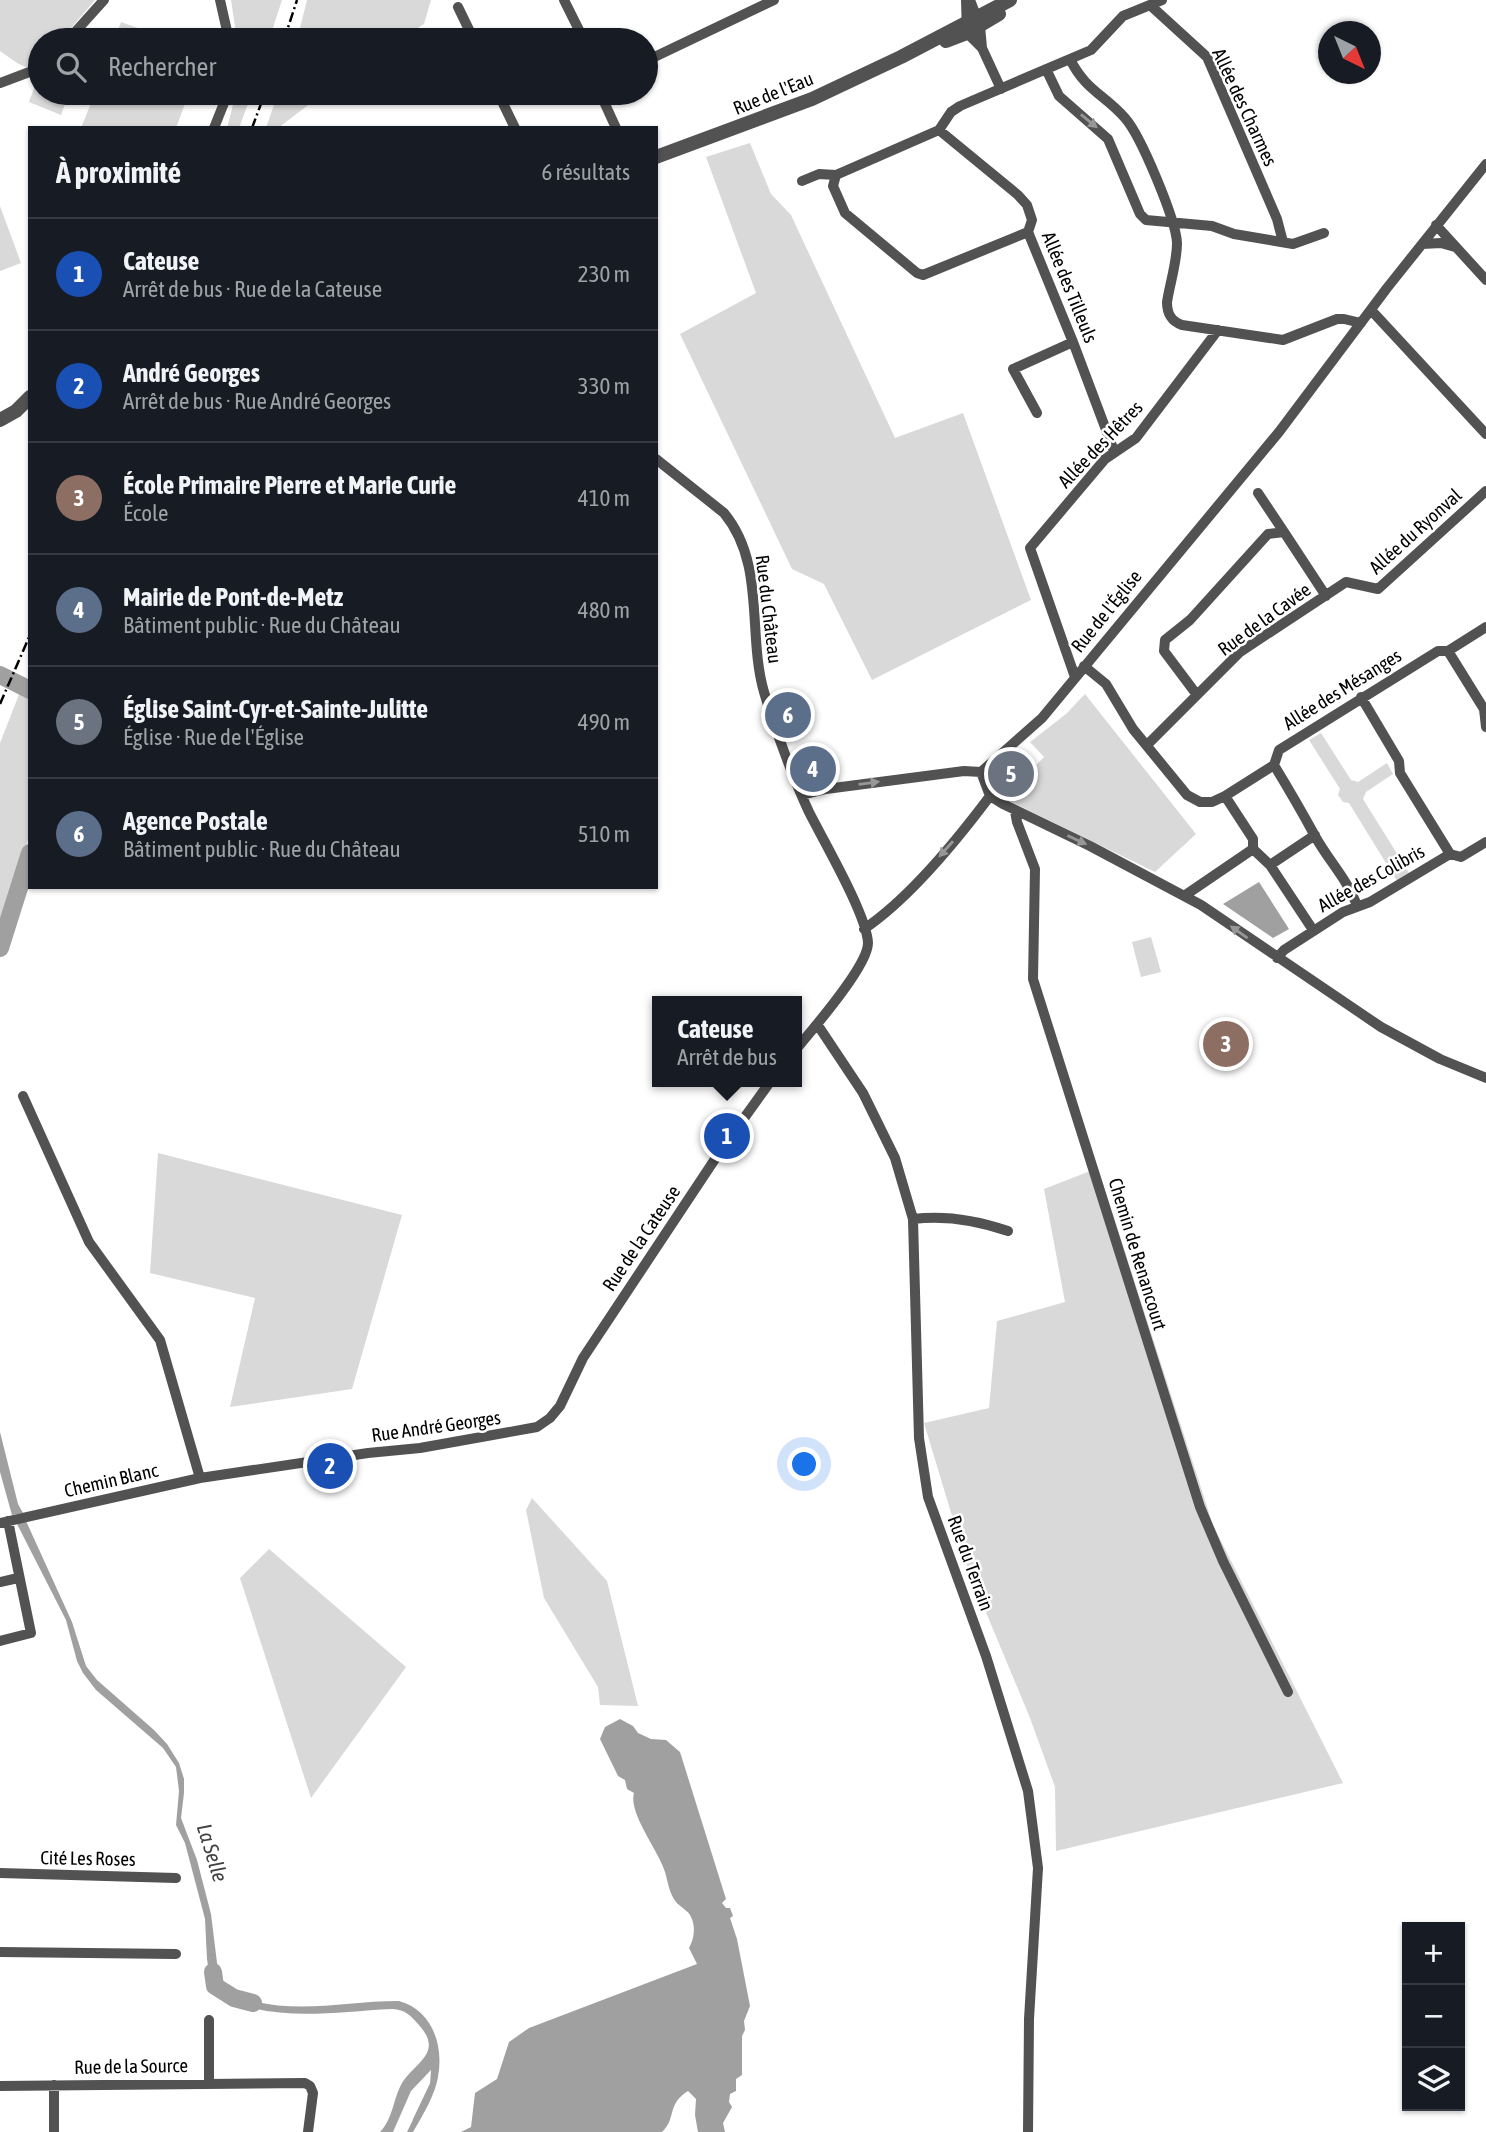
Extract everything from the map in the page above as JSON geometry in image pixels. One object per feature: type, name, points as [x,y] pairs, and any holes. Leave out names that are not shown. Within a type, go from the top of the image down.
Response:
[{"type":"street","points":[[79,28],[104,0]]},
{"type":"street","points":[[220,0],[226,28]]},
{"type":"street","points":[[564,0],[578,28]]},
{"type":"street","points":[[658,55],[774,0]]},
{"type":"street","points":[[968,0],[973,24],[1001,89]]},
{"type":"street","points":[[973,24],[1010,0]]},
{"type":"street","points":[[973,24],[1017,0]]},
{"type":"street","points":[[802,181],[819,174],[836,175],[939,130],[956,108],[1091,50],[1124,16],[1162,0]]},
{"type":"street","name":"Allée des Charmes","points":[[1150,5],[1207,57],[1277,219],[1283,242]]},
{"type":"street","points":[[458,7],[468,28]]},
{"type":"street","name":"Rue de l'Eau","points":[[658,156],[791,108],[973,24]]},
{"type":"street","points":[[1070,59],[1085,84],[1122,114],[1131,125],[1172,223],[1177,247],[1167,302],[1172,319],[1182,325],[1283,340],[1337,319],[1361,323]]},
{"type":"street","points":[[1046,69],[1059,96],[1108,139],[1143,218],[1150,221],[1212,226],[1234,234],[1283,242],[1299,243],[1324,233]]},
{"type":"street","points":[[0,83],[28,72]]},
{"type":"street","points":[[215,126],[223,105]]},
{"type":"street","points":[[504,105],[514,126]]},
{"type":"street","points":[[605,105],[615,126]]},
{"type":"street","name":"Allée des Tilleuls","points":[[939,130],[1023,199],[1032,220],[1028,232],[1114,452]]},
{"type":"street","name":"Rue de l'Église","points":[[981,772],[1042,718],[1279,432],[1436,225],[1486,164]]},
{"type":"street","points":[[836,175],[833,186],[845,213],[917,274],[923,275],[1028,232]]},
{"type":"street","points":[[1436,225],[1486,280]]},
{"type":"street","points":[[1422,244],[1441,243],[1458,248]]},
{"type":"street","points":[[1371,310],[1486,434]]},
{"type":"street","name":"Allée des Hêtres","points":[[1075,677],[1030,548],[1098,467],[1114,452],[1136,438],[1218,330]]},
{"type":"street","points":[[1037,413],[1013,369],[1073,342]]},
{"type":"street","points":[[0,420],[16,411],[28,399]]},
{"type":"street","name":"Rue du Château","points":[[658,461],[724,513],[733,523],[744,547],[755,606],[759,669],[765,693],[802,795],[864,929]]},
{"type":"street","name":"Allée du Ryonval","points":[[1326,596],[1346,582],[1378,589],[1486,491]]},
{"type":"street","name":"Rue de la Cavée","points":[[1147,744],[1240,652],[1326,596],[1258,493]]},
{"type":"street","points":[[1197,695],[1164,651],[1165,640],[1191,620],[1268,534],[1284,532]]},
{"type":"street","name":"Allée des Mésanges","points":[[1084,666],[1106,684],[1133,729],[1187,795],[1200,802],[1212,802],[1274,765],[1279,750],[1361,697],[1438,651],[1448,650],[1486,626]]},
{"type":"street","points":[[1448,650],[1484,709],[1486,727]]},
{"type":"street","points":[[1361,697],[1399,761],[1400,773],[1450,854]]},
{"type":"street","points":[[1274,765],[1352,893],[1357,906]]},
{"type":"street","points":[[802,795],[891,780],[964,771],[981,772],[990,796],[1201,905],[1381,1027],[1440,1059],[1486,1078]]},
{"type":"street","points":[[802,1042],[847,985],[864,956],[868,947],[864,929],[889,911],[974,818],[990,796]]},
{"type":"street","points":[[1225,796],[1253,839],[1253,849],[1270,865],[1313,930]]},
{"type":"street","name":"Chemin de Renancourt","points":[[1015,811],[1035,869],[1033,979],[1200,1507],[1223,1561],[1288,1692]]},
{"type":"street","points":[[1270,865],[1315,835]]},
{"type":"street","name":"Allée des Colibris","points":[[1277,958],[1313,930],[1357,906],[1370,902],[1450,854],[1461,857],[1486,842]]},
{"type":"street","points":[[1184,896],[1253,849]]},
{"type":"street","name":"Rue du Terrain","points":[[817,1024],[863,1093],[890,1147],[913,1219],[919,1438],[928,1497],[986,1656],[1028,1791],[1038,1868],[1029,2019],[1028,2132]]},
{"type":"street","name":"Rue de la Cateuse","points":[[550,1418],[568,1393],[583,1358],[602,1328],[719,1153],[767,1087]]},
{"type":"street","points":[[23,1096],[89,1242],[160,1340],[200,1478]]},
{"type":"street","points":[[913,1219],[986,1223],[1008,1231]]},
{"type":"street","name":"Rue André Georges","points":[[200,1478],[368,1452],[391,1452],[501,1436],[537,1427],[550,1418]]},
{"type":"street","name":"Chemin Blanc","points":[[7,1521],[200,1478]]},
{"type":"street","points":[[0,1641],[31,1633],[7,1521]]},
{"type":"street","points":[[0,1582],[18,1578]]},
{"type":"street","name":"Cité Les Roses","points":[[0,1873],[176,1878]]},
{"type":"street","points":[[0,1952],[176,1954]]},
{"type":"street","name":"Rue de la Source","points":[[209,2020],[209,2083]]},
{"type":"street","name":"Rue de la Source","points":[[0,2086],[305,2083],[310,2085],[313,2093],[308,2132]]},
{"type":"street","name":"Rue de la Source","points":[[54,2085],[54,2132]]},
{"type":"shaded area","points":[[0,0],[95,0],[71,28],[28,28],[28,68],[0,51]]},
{"type":"shaded area","points":[[231,0],[282,0],[273,28],[235,28]]},
{"type":"shaded area","points":[[307,0],[431,0],[424,24],[418,28],[300,28]]},
{"type":"shaded area","points":[[121,22],[138,28],[119,28]]},
{"type":"shaded area","points":[[36,105],[65,105],[61,115]]},
{"type":"shaded area","points":[[90,105],[185,105],[177,126],[82,126]]},
{"type":"shaded area","points":[[233,105],[248,105],[240,126],[228,126]]},
{"type":"shaded area","points":[[274,105],[308,105],[281,126],[267,126]]},
{"type":"shaded area","points":[[750,143],[771,194],[791,215],[895,438],[963,413],[1031,600],[872,680],[824,584],[792,569],[680,334],[756,293],[706,157]]},
{"type":"shaded area","points":[[0,206],[21,263],[0,271]]},
{"type":"shaded area","points":[[20,692],[28,698],[28,839],[0,926],[0,743]]},
{"type":"shaded area","points":[[1085,694],[1196,834],[1155,872],[1003,798],[1044,757],[1030,742],[1066,714]]},
{"type":"shaded area","points":[[1321,733],[1351,780],[1358,782],[1387,763],[1393,774],[1366,792],[1363,799],[1409,873],[1397,881],[1349,803],[1343,802],[1338,795],[1340,789],[1309,740]]},
{"type":"shaded area","points":[[1259,882],[1289,929],[1273,938],[1223,904]]},
{"type":"shaded area","points":[[1151,937],[1161,972],[1141,977],[1132,942]]},
{"type":"shaded area","points":[[158,1153],[402,1215],[352,1389],[230,1407],[255,1298],[150,1273]]},
{"type":"shaded area","points":[[1098,1168],[1213,1525],[1343,1783],[1056,1851],[1055,1787],[1030,1718],[968,1569],[924,1423],[989,1408],[997,1321],[1065,1302],[1044,1189]]},
{"type":"shaded area","points":[[0,1432],[18,1504],[23,1513],[12,1515],[0,1472]]},
{"type":"shaded area","points":[[532,1498],[607,1581],[638,1706],[600,1705],[598,1687],[544,1598],[526,1510]]},
{"type":"shaded area","points":[[26,1521],[72,1622],[86,1666],[97,1680],[154,1730],[179,1763],[184,1779],[181,1818],[197,1860],[211,1914],[220,1987],[232,1996],[268,2004],[305,2006],[399,2001],[420,2012],[433,2030],[437,2041],[439,2065],[434,2091],[413,2132],[407,2132],[430,2085],[431,2070],[411,2091],[393,2132],[380,2132],[388,2121],[402,2083],[428,2050],[426,2035],[407,2014],[392,2009],[300,2014],[278,2012],[234,2003],[212,1993],[205,1919],[185,1843],[176,1825],[179,1791],[176,1767],[163,1748],[96,1690],[83,1673],[66,1620],[16,1522]]},
{"type":"shaded area","points":[[269,1549],[406,1667],[311,1798],[240,1578]]},
{"type":"shaded area","points":[[620,1719],[651,1739],[666,1740],[680,1752],[726,1899],[722,1903],[726,1908],[730,1908],[733,1916],[730,1918],[737,1939],[750,2006],[742,2036],[742,2075],[736,2079],[736,2091],[730,2094],[729,2102],[732,2107],[723,2123],[725,2132],[698,2132],[696,2099],[688,2091],[677,2101],[667,2127],[662,2132],[461,2132],[471,2127],[475,2093],[497,2079],[509,2042],[529,2028],[697,1964],[689,1948],[694,1933],[691,1917],[672,1895],[662,1863],[635,1811],[634,1793],[627,1789],[625,1780],[618,1776],[600,1739],[605,1727]]},
{"type":"waterway","name":"La Selle","points":[[0,675],[28,689]]},
{"type":"waterway","name":"La Selle","points":[[0,948],[28,859]]},
{"type":"waterway","name":"La Selle","points":[[213,1972],[215,1986],[234,1998],[253,2003]]},
{"type":"waterway","name":"La Selle","points":[[414,2120],[432,2082]]},
{"type":"railway","points":[[288,28],[297,0]]},
{"type":"railway","points":[[253,126],[261,105]]},
{"type":"railway","points":[[0,704],[28,640]]},
{"type":"place","name":"Agence Postale","points":[[788,715]]},
{"type":"place","name":"Mairie de Pont-de-Metz","points":[[813,769]]},
{"type":"place","name":"Église Saint-Cyr-et-Sainte-Julitte","points":[[1011,774]]},
{"type":"place","name":"École Primaire Pierre et Marie Curie","points":[[1226,1044]]},
{"type":"place","name":"Cateuse","points":[[727,1136]]},
{"type":"place","name":"André Georges","points":[[330,1466]]}]
